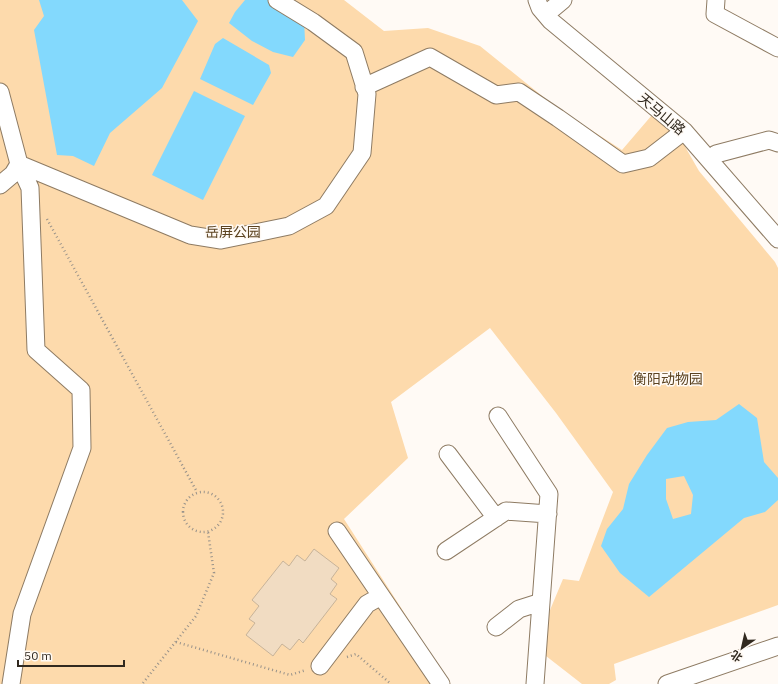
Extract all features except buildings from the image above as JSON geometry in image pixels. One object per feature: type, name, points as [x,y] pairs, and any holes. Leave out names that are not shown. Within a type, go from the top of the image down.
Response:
[{"type":"street","points":[[19,164],[190,235],[221,240],[289,226],[326,206],[362,153],[366,94],[354,52],[313,22],[277,0]]},
{"type":"street","name":"天马山路","points":[[537,0],[540,8],[551,21],[684,131],[778,239]]},
{"type":"street","points":[[716,0],[715,14],[778,48]]},
{"type":"street","name":"天马山路","points":[[553,3],[555,14],[691,125],[778,224]]},
{"type":"street","points":[[364,87],[430,58],[496,95],[519,92],[623,164],[649,158],[684,131]]},
{"type":"street","points":[[0,92],[19,164],[30,188],[36,350],[81,390],[82,448],[22,614],[11,684]]},
{"type":"street","points":[[716,154],[769,140],[778,143]]},
{"type":"street","points":[[0,185],[13,174],[19,164]]},
{"type":"street","points":[[498,416],[549,494],[535,684]]},
{"type":"street","points":[[448,454],[496,518]]},
{"type":"street","points":[[446,551],[506,511],[548,514]]},
{"type":"street","points":[[337,531],[441,684]]},
{"type":"street","points":[[320,666],[367,604],[381,596]]},
{"type":"street","points":[[496,627],[519,609],[541,602]]},
{"type":"street","points":[[667,684],[778,646]]},
{"type":"street","points":[[686,684],[778,652]]},
{"type":"path","points":[[45,216],[197,492]]},
{"type":"path","points":[[197,492],[210,492],[220,500],[223,507],[224,513],[222,520],[214,530],[208,532],[194,530],[188,526],[183,513],[183,506],[186,500],[197,492]]},
{"type":"path","points":[[143,683],[196,616],[214,573],[208,532]]},
{"type":"path","points":[[176,642],[290,676],[356,654],[391,684]]},
{"type":"green space","name":"岳屏公园","points":[[0,0],[344,0],[384,31],[428,28],[480,46],[557,108],[622,150],[652,115],[683,143],[699,171],[775,262],[778,268],[778,605],[614,664],[616,680],[609,684],[582,684],[546,656],[545,622],[563,579],[579,581],[613,492],[556,413],[490,328],[391,402],[408,458],[344,519],[450,684],[0,684]]},
{"type":"water","points":[[39,0],[182,0],[198,21],[162,88],[110,133],[94,166],[73,156],[57,155],[34,30],[44,16]]},
{"type":"water","points":[[245,0],[273,0],[304,20],[305,40],[293,57],[273,52],[252,41],[229,23],[235,12]]},
{"type":"water","points":[[223,38],[269,65],[271,73],[253,105],[200,79],[215,44]]},
{"type":"water","points":[[194,91],[245,116],[203,200],[152,175]]},
{"type":"water","points":[[739,404],[757,418],[764,462],[778,478],[778,500],[765,512],[744,518],[649,597],[620,573],[601,546],[607,529],[623,509],[629,484],[647,455],[667,428],[688,422],[716,420]],"holes":[[[684,476],[693,495],[691,514],[673,519],[666,499],[666,479]]]},
{"type":"park label","name":"衡阳动物园","points":[[668,379]]}]
